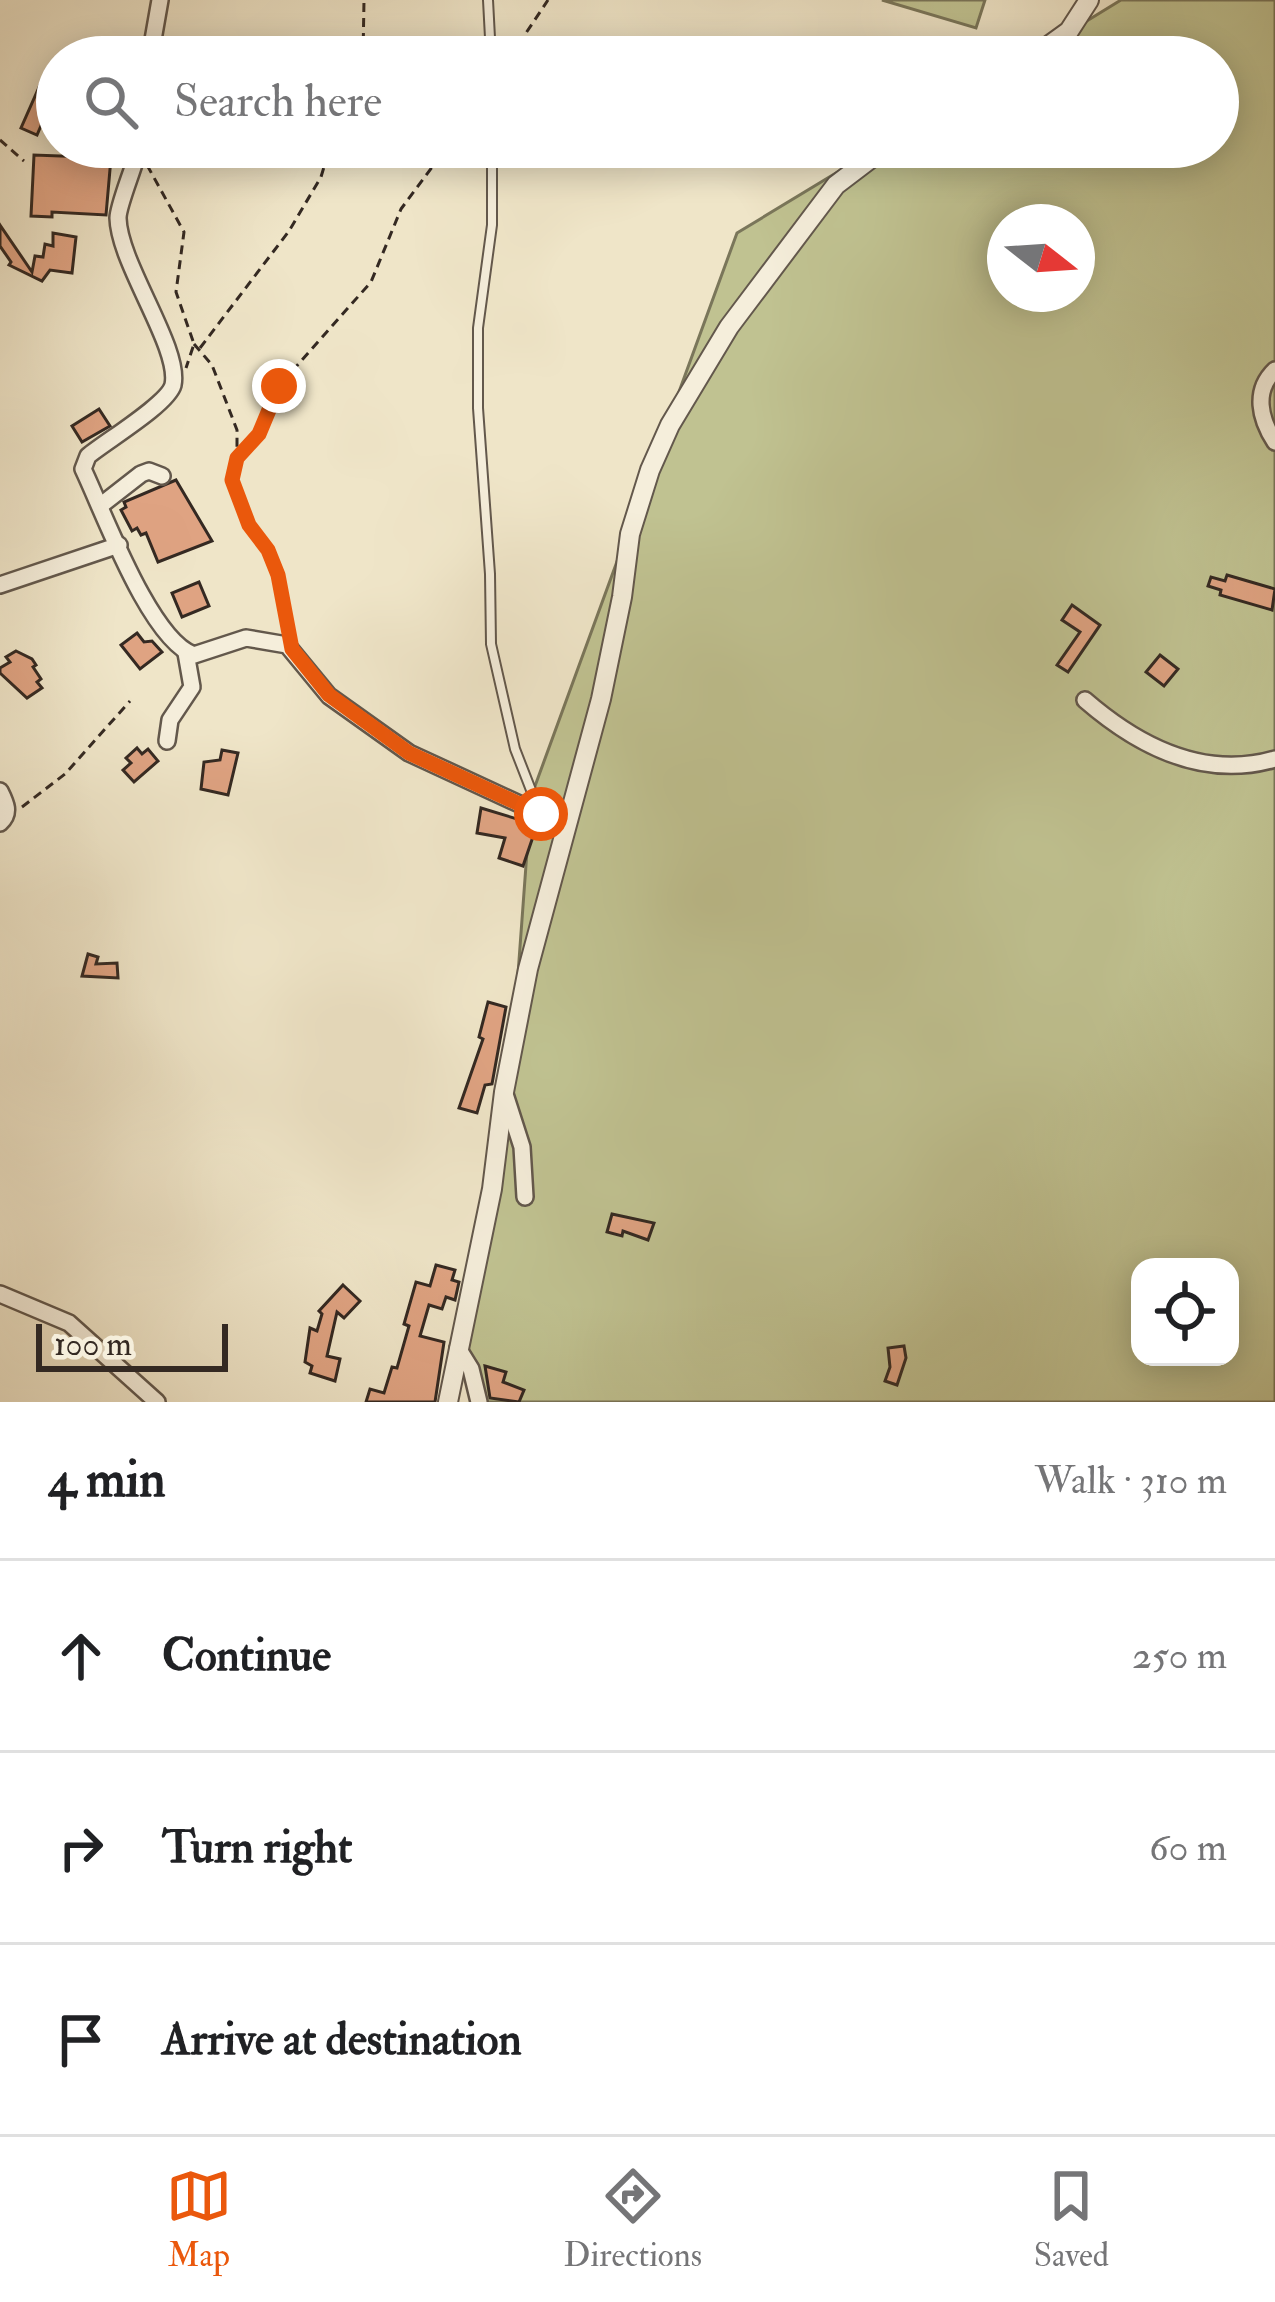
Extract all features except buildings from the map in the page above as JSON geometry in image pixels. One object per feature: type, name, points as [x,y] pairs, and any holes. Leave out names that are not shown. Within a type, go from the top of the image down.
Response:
[{"type":"street","points":[[154,36],[160,0]]},
{"type":"street","points":[[1062,36],[1089,0]]},
{"type":"street","points":[[133,168],[119,208],[121,234],[173,368],[173,388],[88,456],[83,469],[167,639],[186,652],[201,654],[246,638],[280,643],[292,649],[329,695],[409,753],[567,826]]},
{"type":"street","points":[[448,1402],[492,1190],[504,1092],[528,969],[614,641],[630,534],[661,444],[698,373],[816,209],[858,168]]},
{"type":"street","points":[[1275,370],[1265,379],[1260,403],[1265,427],[1275,442]]},
{"type":"street","points":[[100,506],[148,471],[162,476]]},
{"type":"street","points":[[0,585],[119,545]]},
{"type":"street","points":[[167,741],[170,720],[192,687],[186,652]]},
{"type":"street","points":[[1085,700],[1120,730],[1159,752],[1231,765],[1275,759]]},
{"type":"street","points":[[0,791],[8,806],[3,820]]},
{"type":"street","points":[[504,1092],[521,1147],[525,1196]]},
{"type":"street","points":[[0,1294],[69,1323],[157,1402]]},
{"type":"street","points":[[458,1348],[471,1369],[479,1402]]},
{"type":"lane","points":[[488,0],[490,36]]},
{"type":"lane","points":[[492,168],[492,225],[478,328],[491,644],[515,748],[541,814]]},
{"type":"path","points":[[363,36],[364,0]]},
{"type":"path","points":[[524,36],[548,0]]},
{"type":"path","points":[[0,140],[24,161]]},
{"type":"path","points":[[150,168],[184,232],[176,292],[196,346],[212,365],[238,430],[232,480],[235,496],[278,575],[292,649]]},
{"type":"path","points":[[173,388],[185,374],[196,346],[289,231],[324,168]]},
{"type":"path","points":[[237,458],[259,434],[279,386],[371,283],[401,209],[431,168]]},
{"type":"path","points":[[3,820],[64,774],[130,701]]},
{"type":"green space","points":[[882,0],[985,0],[976,28]]},
{"type":"green space","points":[[1121,0],[1275,0],[1275,1402],[476,1402],[460,1342],[510,1083],[531,797],[737,233],[844,168],[1239,168],[1239,36],[1062,36]]},
{"type":"route","points":[[279,386],[252,446],[237,458],[232,480],[249,525],[268,550],[278,575],[292,649],[329,695],[409,753],[541,814]]}]
